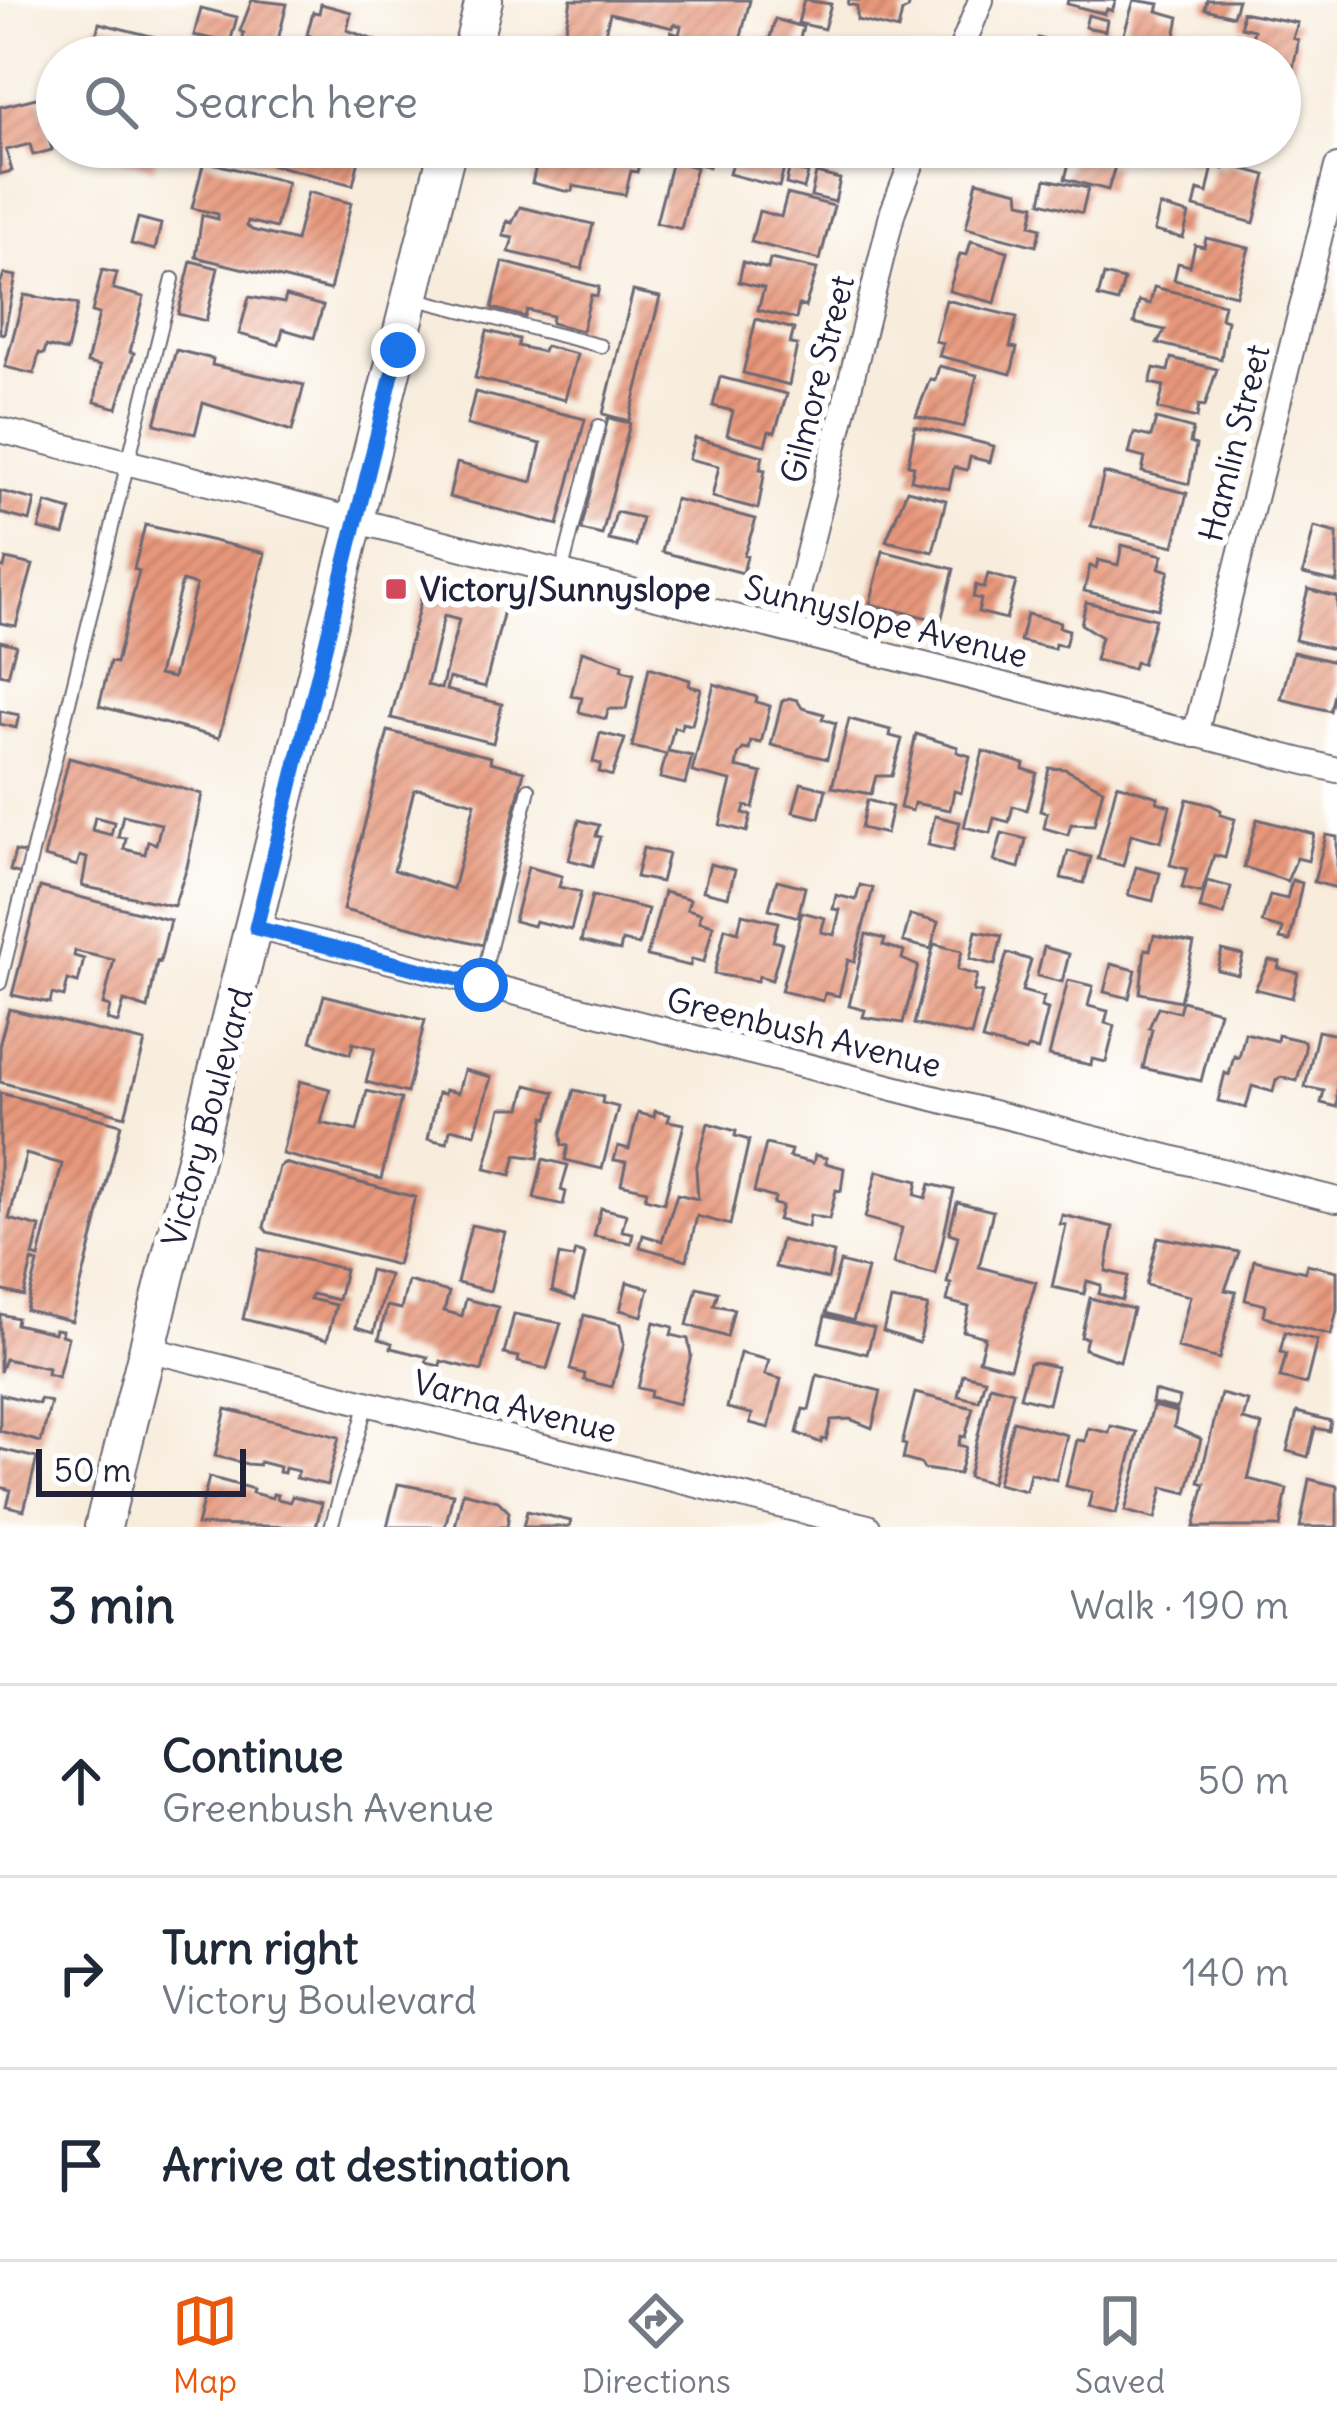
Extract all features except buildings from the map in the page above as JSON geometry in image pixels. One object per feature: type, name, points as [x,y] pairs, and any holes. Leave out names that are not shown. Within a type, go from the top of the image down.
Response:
[{"type":"main road","points":[[475,36],[484,0]]},
{"type":"main road","name":"Victory Boulevard","points":[[103,1527],[443,168]]},
{"type":"street","points":[[966,36],[981,0]]},
{"type":"street","name":"Hamlin Street","points":[[1196,735],[1337,167]]},
{"type":"street","name":"Gilmore Street","points":[[789,630],[893,211],[910,168]]},
{"type":"street","name":"Sunnyslope Avenue","points":[[0,430],[1337,770]]},
{"type":"street","name":"Greenbush Avenue","points":[[256,928],[1337,1200]]},
{"type":"street","name":"Varna Avenue","points":[[147,1349],[868,1527]]},
{"type":"lane","points":[[0,983],[173,279]]},
{"type":"lane","points":[[411,297],[601,346]]},
{"type":"lane","points":[[562,570],[598,426]]},
{"type":"lane","points":[[481,985],[529,789]]},
{"type":"lane","points":[[331,1527],[367,1403]]},
{"type":"place","name":"Victory/Sunnyslope","points":[[396,589]]},
{"type":"route","points":[[398,350],[256,928],[481,985]]}]
